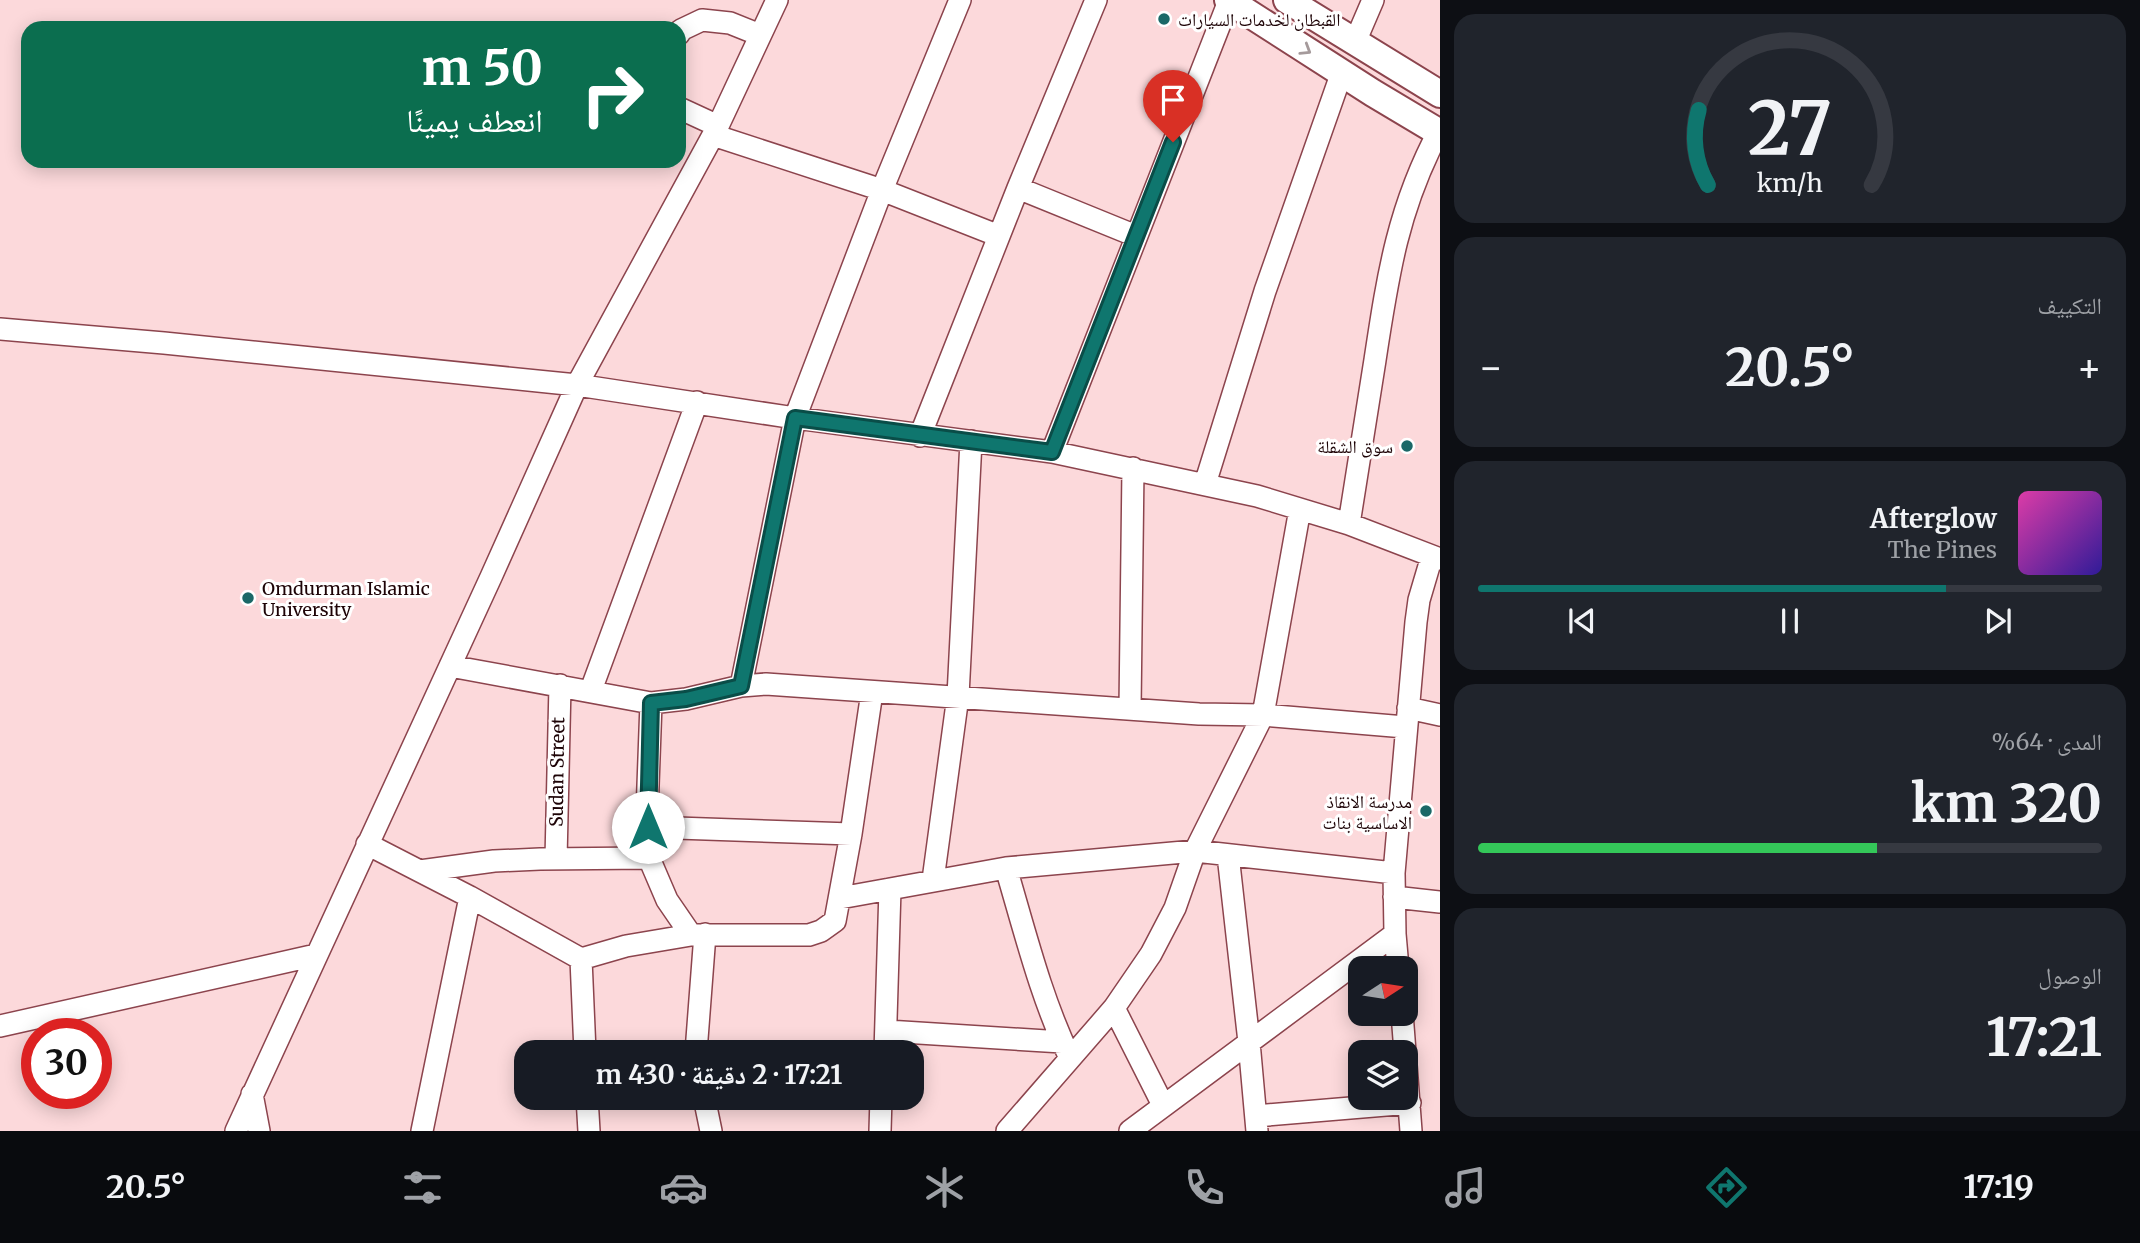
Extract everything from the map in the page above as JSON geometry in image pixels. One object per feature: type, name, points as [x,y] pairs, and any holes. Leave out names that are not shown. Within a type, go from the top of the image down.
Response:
[{"type":"main road","points":[[1228,0],[1373,93],[1440,131]]},
{"type":"main road","points":[[1287,0],[1440,94]]},
{"type":"street","points":[[236,1131],[577,385],[715,131],[777,0]]},
{"type":"street","points":[[741,686],[795,418],[882,190],[960,0]]},
{"type":"street","points":[[920,436],[1096,0]]},
{"type":"street","points":[[1052,452],[1228,0]]},
{"type":"street","points":[[1355,43],[1373,0]]},
{"type":"street","points":[[686,28],[702,20],[730,23],[760,34]]},
{"type":"street","points":[[1205,484],[1265,291],[1342,72]]},
{"type":"street","points":[[686,112],[715,131],[882,190],[999,236]]},
{"type":"street","points":[[1349,524],[1386,285],[1397,233],[1418,173],[1440,131]]},
{"type":"street","points":[[1018,188],[1136,236]]},
{"type":"street","points":[[0,329],[577,385],[920,436],[1052,452],[1257,496],[1349,524],[1436,557],[1419,600],[1407,717],[1394,873],[1397,956]]},
{"type":"street","points":[[591,690],[697,402]]},
{"type":"street","points":[[933,880],[958,696],[971,441]]},
{"type":"street","points":[[1130,709],[1133,468]]},
{"type":"street","points":[[1007,1131],[1066,1050],[1114,1008],[1151,954],[1175,908],[1195,851],[1263,715],[1300,509]]},
{"type":"street","points":[[450,666],[651,703],[686,699],[741,686],[766,684],[1199,714],[1407,717],[1440,715]]},
{"type":"street","name":"Sudan Street","points":[[556,859],[560,685]]},
{"type":"street","points":[[367,844],[581,959],[626,946],[698,934],[809,935],[821,931],[835,921],[872,692]]},
{"type":"street","points":[[651,703],[649,858],[667,901],[698,934],[698,1040]]},
{"type":"street","points":[[648,827],[850,834]]},
{"type":"street","points":[[840,898],[1006,869],[1195,851],[1394,873]]},
{"type":"street","points":[[1228,855],[1256,1124],[1359,1110]]},
{"type":"street","points":[[420,871],[494,861],[649,858]]},
{"type":"street","points":[[1006,869],[1066,1050]]},
{"type":"street","points":[[886,1040],[890,889]]},
{"type":"street","points":[[422,1131],[470,897]]},
{"type":"street","points":[[1394,897],[1440,902]]},
{"type":"street","points":[[1130,1131],[1395,934]]},
{"type":"street","points":[[0,1026],[316,955]]},
{"type":"street","points":[[581,959],[584,1040]]},
{"type":"street","points":[[1114,1008],[1163,1105]]},
{"type":"street","points":[[924,1044],[1066,1050]]},
{"type":"street","points":[[252,1094],[259,1131]]},
{"type":"street","points":[[588,1110],[589,1131]]},
{"type":"street","points":[[707,1110],[711,1131]]},
{"type":"street","points":[[880,1131],[881,1110]]},
{"type":"street","points":[[1410,1110],[1411,1131]]},
{"type":"place","name":"القبطان لخدمات السيارات","points":[[1164,19]]},
{"type":"place","name":"سوق الشقلة","points":[[1407,446]]},
{"type":"place","name":"Omdurman Islamic University","points":[[248,598]]},
{"type":"place","name":"مدرسة الانقاذ الاساسية بنات","points":[[1426,811]]},
{"type":"route","points":[[648,827],[651,703],[686,699],[741,686],[795,418],[1052,452],[1173,142]]}]
